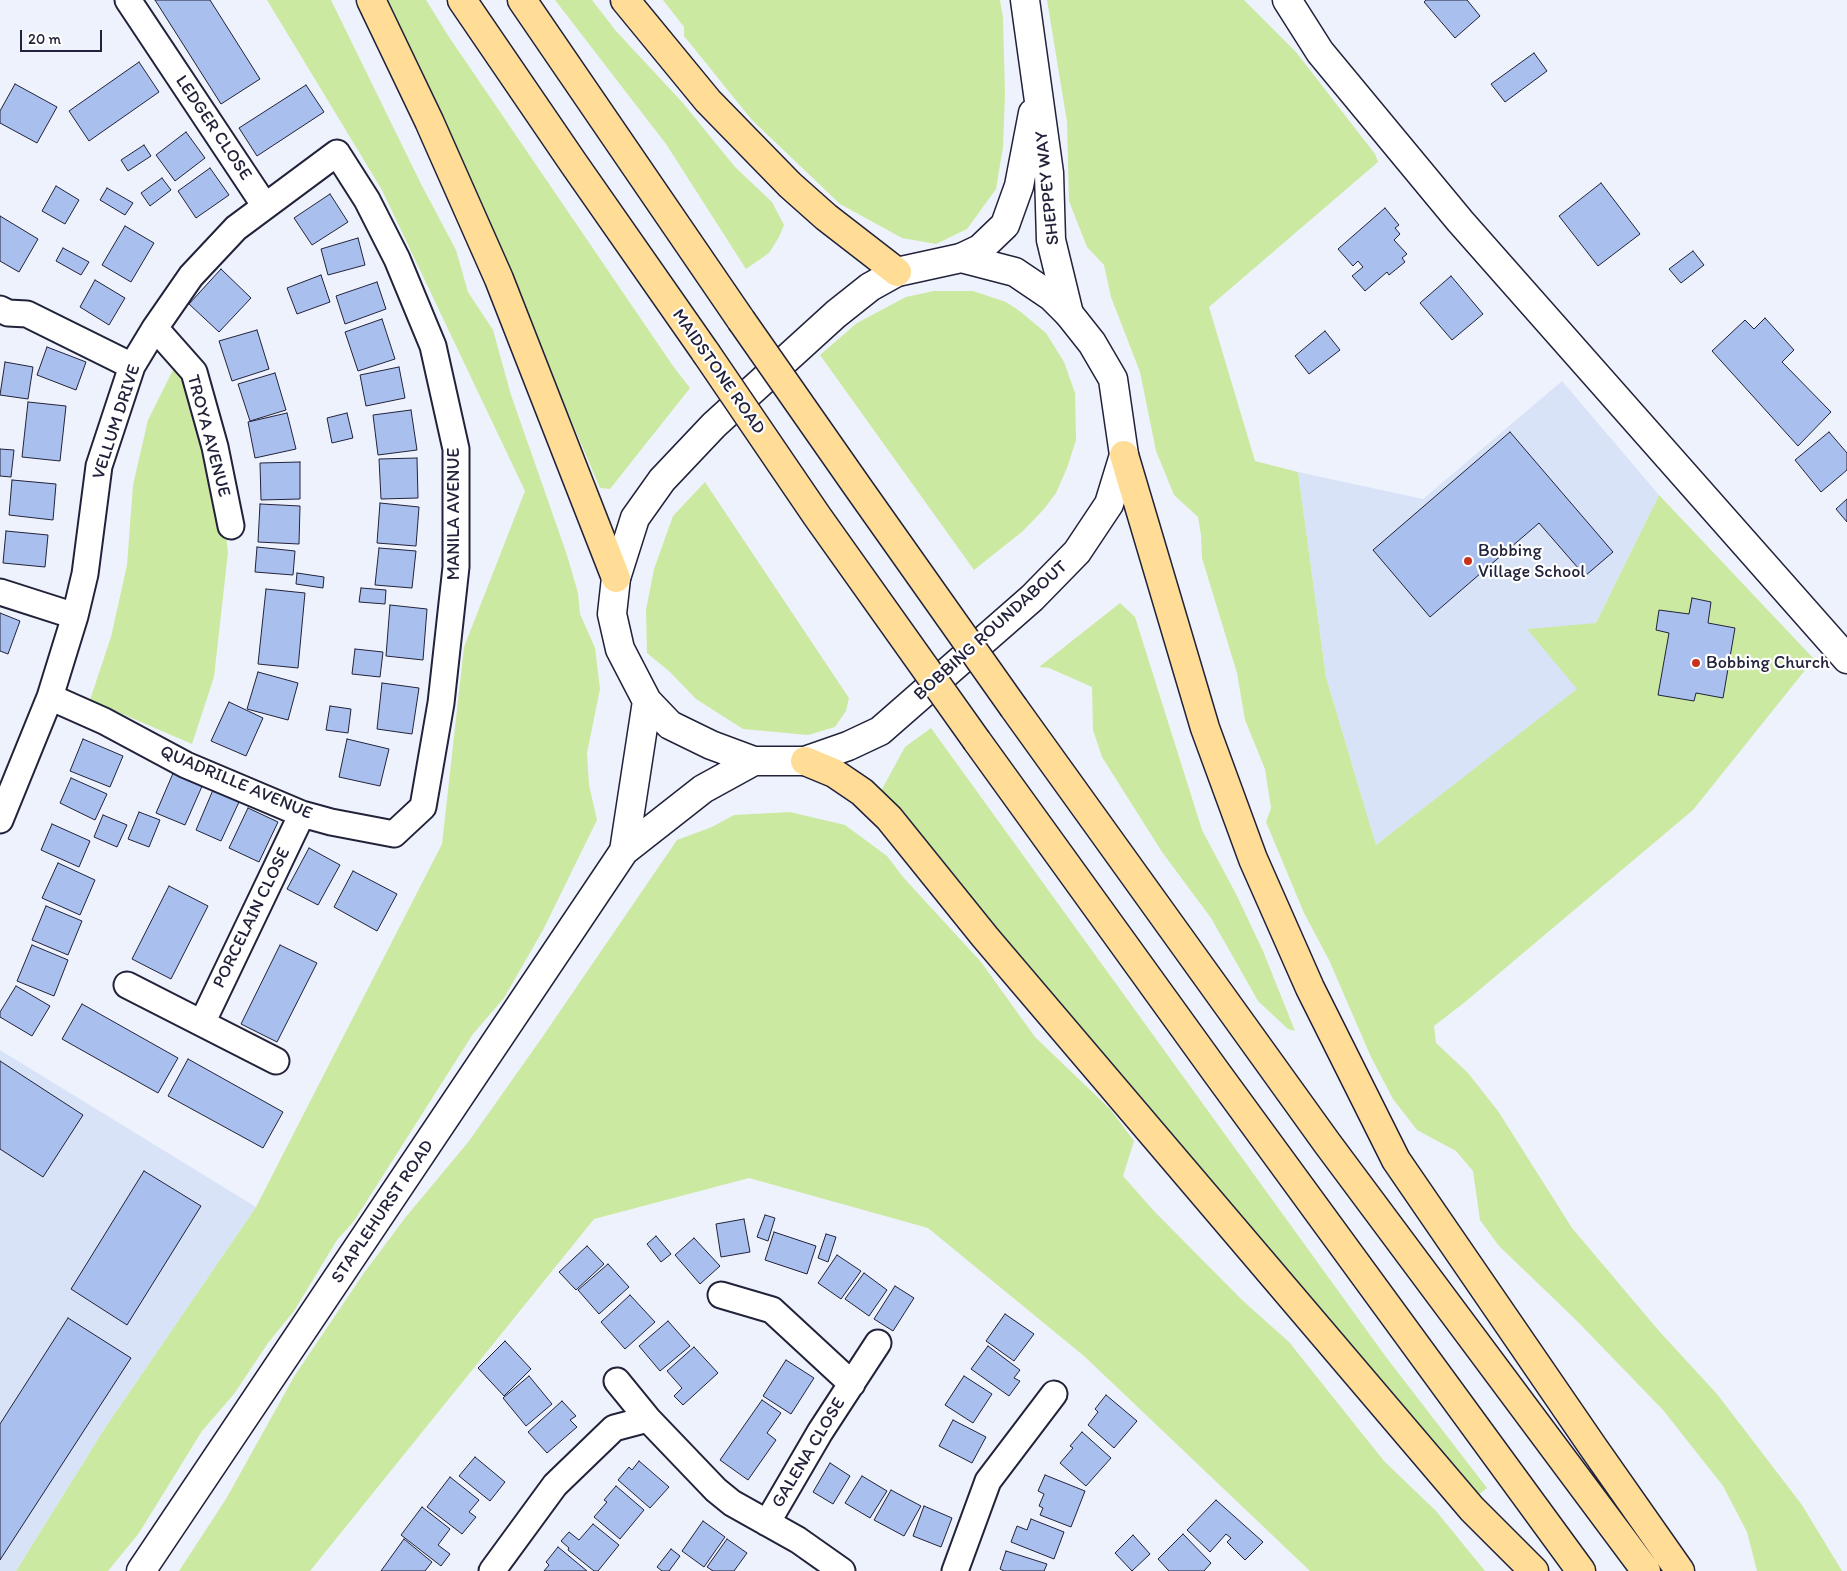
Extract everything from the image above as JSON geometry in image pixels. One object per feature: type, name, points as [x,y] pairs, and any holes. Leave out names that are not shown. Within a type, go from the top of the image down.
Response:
[{"type":"highway","points":[[371,0],[429,121],[495,271],[616,578]]},
{"type":"highway","name":"MAIDSTONE ROAD","points":[[462,0],[817,516],[977,741],[1216,1072],[1581,1571]]},
{"type":"highway","points":[[522,0],[741,320],[1014,708],[1333,1152],[1646,1571]]},
{"type":"highway","points":[[625,0],[708,101],[784,178],[826,218],[897,272]]},
{"type":"highway","points":[[1124,455],[1205,728],[1253,859],[1310,988],[1396,1160],[1592,1447],[1680,1571]]},
{"type":"highway","points":[[805,761],[834,773],[862,792],[889,818],[985,937],[1472,1510],[1534,1571]]},
{"type":"main road","name":"SHEPPEY WAY","points":[[1025,0],[1049,173],[1051,240],[1069,314]]},
{"type":"main road","points":[[1286,0],[1320,52],[1460,221],[1847,659]]},
{"type":"main road","name":"SHEPPEY WAY","points":[[961,258],[980,248],[1005,225],[1019,186],[1037,91]]},
{"type":"main road","name":"BOBBING ROUNDABOUT","points":[[961,258],[1015,272],[1052,297],[1069,314],[1092,343],[1112,379],[1124,455],[1110,504],[1077,552],[1032,598],[880,731],[848,746],[805,761],[754,761],[710,745],[670,724],[647,701],[620,649],[612,614],[616,578],[635,518],[662,480],[714,425],[836,314],[870,287],[897,272],[961,258]]},
{"type":"main road","name":"STAPLEHURST ROAD","points":[[624,851],[647,701]]},
{"type":"main road","name":"STAPLEHURST ROAD","points":[[140,1571],[624,851],[703,789],[754,761]]},
{"type":"street","name":"LEDGER CLOSE","points":[[128,0],[265,206]]},
{"type":"street","name":"VELLUM DRIVE","points":[[0,820],[50,697],[75,616],[85,574],[99,466],[132,366],[154,328],[191,276],[236,228],[337,153]]},
{"type":"street","name":"MANILA AVENUE","points":[[337,153],[367,200],[397,259],[433,346],[456,449],[456,567],[441,703],[423,808]]},
{"type":"street","points":[[0,309],[8,313],[27,314],[132,366]]},
{"type":"street","name":"TROYA AVENUE","points":[[154,328],[194,372],[215,447],[232,526]]},
{"type":"street","points":[[0,592],[75,616]]},
{"type":"street","name":"QUADRILLE AVENUE","points":[[50,697],[104,721],[186,765],[302,814],[331,822],[394,834],[423,808]]},
{"type":"street","name":"PORCELAIN CLOSE","points":[[202,1023],[302,814]]},
{"type":"street","points":[[128,986],[276,1061]]},
{"type":"street","name":"GALENA CLOSE","points":[[721,1295],[772,1310],[852,1384]]},
{"type":"street","name":"GALENA CLOSE","points":[[767,1523],[820,1432],[878,1343]]},
{"type":"street","name":"GALENA CLOSE","points":[[617,1381],[648,1419],[716,1490],[732,1504],[798,1540],[842,1571]]},
{"type":"street","points":[[955,1571],[988,1481],[1054,1394]]},
{"type":"street","points":[[492,1571],[555,1485],[614,1428],[648,1419]]},
{"type":"shaded area","name":"Bobbing Village School","points":[[1562,381],[1659,495],[1596,623],[1577,689],[1376,845],[1326,677],[1298,472],[1423,499]]},
{"type":"shaded area","points":[[0,1050],[256,1207],[105,1428],[16,1571],[0,1571]]},
{"type":"green space","points":[[267,0],[331,0],[421,184],[456,250],[468,292],[493,330],[511,395],[567,555],[578,593],[580,614],[595,648],[600,689],[587,753],[589,785],[597,820],[543,930],[504,998],[473,1034],[354,1221],[337,1240],[294,1311],[268,1343],[234,1394],[202,1431],[139,1533],[108,1571],[16,1571],[105,1428],[256,1207],[442,844],[464,647],[525,491],[382,190]]},
{"type":"green space","points":[[384,0],[426,0],[449,37],[673,366],[690,388],[610,489],[600,488],[418,62]]},
{"type":"green space","points":[[555,0],[592,0],[616,31],[682,102],[735,167],[772,202],[784,225],[769,253],[746,269],[666,144]]},
{"type":"green space","points":[[663,0],[1000,0],[1003,18],[1005,94],[1003,147],[996,189],[967,229],[936,244],[902,238],[840,204],[752,120],[684,36],[684,27]]},
{"type":"green space","points":[[1047,0],[1244,0],[1296,52],[1375,154],[1378,162],[1209,307],[1255,461],[1298,472],[1326,677],[1376,845],[1577,689],[1527,629],[1596,623],[1659,495],[1814,659],[1693,810],[1434,1026],[1436,1043],[1468,1073],[1498,1111],[1572,1228],[1659,1331],[1717,1394],[1802,1505],[1842,1571],[1757,1571],[1747,1532],[1723,1486],[1663,1410],[1576,1320],[1499,1246],[1480,1220],[1473,1171],[1456,1151],[1417,1130],[1393,1099],[1371,1057],[1329,960],[1304,913],[1266,822],[1271,808],[1265,769],[1245,720],[1237,673],[1202,558],[1198,517],[1174,495],[1156,451],[1140,372],[1111,297],[1104,265],[1087,247],[1069,201],[1067,122]]},
{"type":"green space","points":[[934,291],[973,291],[1006,302],[1021,312],[1046,333],[1064,362],[1075,393],[1076,440],[1056,493],[1023,531],[974,570],[820,355],[857,323],[906,297]]},
{"type":"green space","points":[[174,368],[191,379],[222,507],[228,552],[214,677],[192,744],[90,700],[111,637],[127,565],[133,485],[148,420]]},
{"type":"green space","points":[[705,482],[849,698],[846,711],[835,727],[808,735],[743,729],[696,699],[670,672],[647,653],[646,610],[654,569],[673,516]]},
{"type":"green space","points":[[1120,603],[1135,617],[1202,830],[1237,896],[1263,951],[1295,1031],[1288,1029],[1258,1001],[1211,918],[1162,852],[1102,757],[1093,730],[1092,687],[1049,668],[1039,667]]},
{"type":"green space","points":[[931,728],[1386,1357],[1487,1488],[1478,1495],[881,791],[905,747]]},
{"type":"green space","points":[[790,812],[845,825],[887,856],[903,877],[981,962],[1035,1037],[1110,1109],[1134,1141],[1123,1176],[1153,1210],[1242,1300],[1289,1342],[1384,1461],[1436,1511],[1485,1571],[1310,1571],[1084,1356],[928,1228],[749,1178],[594,1219],[310,1571],[179,1571],[226,1499],[295,1375],[364,1273],[405,1218],[469,1141],[677,840],[712,827],[734,815]]},
{"type":"building","points":[[155,0],[210,0],[260,79],[221,104]]},
{"type":"building","points":[[1426,0],[1467,0],[1480,16],[1455,38],[1424,2]]},
{"type":"building","points":[[1534,53],[1547,71],[1505,102],[1491,84]]},
{"type":"building","points":[[139,62],[159,92],[89,141],[69,111]]},
{"type":"building","points":[[15,84],[57,107],[37,143],[0,123],[0,111]]},
{"type":"building","points":[[306,85],[324,112],[257,156],[239,128]]},
{"type":"building","points":[[186,132],[205,158],[175,181],[156,155]]},
{"type":"building","points":[[144,145],[151,156],[128,171],[121,160]]},
{"type":"building","points":[[210,168],[229,195],[196,218],[178,191]]},
{"type":"building","points":[[162,178],[171,190],[150,206],[141,193]]},
{"type":"building","points":[[1601,183],[1640,234],[1598,266],[1559,216]]},
{"type":"building","points":[[56,186],[79,200],[65,224],[42,211]]},
{"type":"building","points":[[107,188],[133,203],[125,215],[100,200]]},
{"type":"building","points":[[330,194],[348,222],[312,245],[294,218]]},
{"type":"building","points":[[1385,208],[1399,225],[1395,228],[1400,234],[1394,240],[1407,254],[1402,258],[1405,262],[1389,275],[1387,272],[1365,291],[1352,276],[1363,267],[1358,261],[1353,266],[1338,249]]},
{"type":"building","points":[[0,216],[38,239],[19,272],[0,261]]},
{"type":"building","points":[[125,226],[154,243],[131,282],[102,265]]},
{"type":"building","points":[[358,238],[365,265],[328,275],[321,249]]},
{"type":"building","points":[[63,248],[89,262],[81,275],[56,261]]},
{"type":"building","points":[[1693,251],[1704,265],[1681,283],[1669,269]]},
{"type":"building","points":[[221,269],[251,298],[219,332],[189,304]]},
{"type":"building","points":[[321,275],[330,302],[297,314],[287,288]]},
{"type":"building","points":[[1451,276],[1483,314],[1452,340],[1420,303]]},
{"type":"building","points":[[95,280],[125,298],[109,325],[80,307]]},
{"type":"building","points":[[377,282],[386,309],[345,324],[336,296]]},
{"type":"building","points":[[1765,318],[1794,350],[1782,362],[1831,412],[1798,446],[1712,351],[1745,320],[1754,329]]},
{"type":"building","points":[[382,319],[395,359],[358,371],[345,332]]},
{"type":"building","points":[[257,330],[269,369],[232,381],[219,341]]},
{"type":"building","points":[[1325,331],[1340,350],[1309,374],[1295,356]]},
{"type":"building","points":[[47,347],[86,362],[76,390],[37,375]]},
{"type":"building","points":[[5,362],[33,367],[28,399],[0,395]]},
{"type":"building","points":[[399,367],[405,398],[366,406],[360,375]]},
{"type":"building","points":[[275,373],[286,410],[250,421],[238,384]]},
{"type":"building","points":[[28,402],[66,406],[60,461],[22,457]]},
{"type":"building","points":[[411,410],[417,450],[378,455],[373,415]]},
{"type":"building","points":[[287,413],[296,449],[255,458],[248,422]]},
{"type":"building","points":[[347,413],[353,438],[332,443],[327,418]]},
{"type":"building","points":[[1510,432],[1613,552],[1585,576],[1539,523],[1430,617],[1373,550]]},
{"type":"building","points":[[1829,432],[1847,453],[1847,470],[1821,492],[1795,460]]},
{"type":"building","points":[[0,449],[14,450],[11,477],[0,476]]},
{"type":"building","points":[[417,458],[418,498],[381,499],[379,459]]},
{"type":"building","points":[[300,462],[300,499],[261,500],[260,463]]},
{"type":"building","points":[[12,480],[56,484],[53,520],[9,515]]},
{"type":"building","points":[[1847,499],[1847,522],[1836,509]]},
{"type":"building","points":[[380,503],[419,507],[416,546],[377,543]]},
{"type":"building","points":[[260,504],[300,506],[299,544],[258,542]]},
{"type":"building","points":[[6,531],[48,535],[45,567],[3,563]]},
{"type":"building","points":[[257,547],[295,551],[293,575],[255,572]]},
{"type":"building","points":[[379,548],[416,551],[412,588],[375,585]]},
{"type":"building","points":[[297,573],[324,577],[323,588],[296,584]]},
{"type":"building","points":[[361,588],[386,590],[385,604],[359,602]]},
{"type":"building","points":[[266,589],[305,593],[298,668],[258,664]]},
{"type":"building","name":"Bobbing Church","points":[[1692,598],[1711,602],[1708,623],[1735,628],[1723,698],[1696,693],[1694,701],[1658,695],[1669,633],[1656,630],[1659,610],[1689,614]]},
{"type":"building","points":[[390,605],[427,609],[423,660],[386,656]]},
{"type":"building","points":[[0,613],[20,621],[8,654],[0,651]]},
{"type":"building","points":[[355,649],[383,652],[380,677],[352,674]]},
{"type":"building","points":[[258,672],[298,683],[288,720],[247,709]]},
{"type":"building","points":[[382,683],[419,688],[412,734],[377,729]]},
{"type":"building","points":[[229,702],[263,718],[246,756],[211,741]]},
{"type":"building","points":[[330,706],[351,709],[348,733],[326,730]]},
{"type":"building","points":[[83,739],[123,756],[110,787],[70,771]]},
{"type":"building","points":[[347,739],[389,749],[380,786],[339,777]]},
{"type":"building","points":[[174,771],[203,784],[185,825],[156,813]]},
{"type":"building","points":[[71,778],[107,794],[95,820],[60,803]]},
{"type":"building","points":[[213,790],[239,802],[221,841],[196,830]]},
{"type":"building","points":[[248,808],[278,822],[259,862],[229,848]]},
{"type":"building","points":[[139,812],[160,820],[149,847],[128,839]]},
{"type":"building","points":[[103,815],[127,825],[117,847],[94,837]]},
{"type":"building","points":[[52,824],[90,841],[79,867],[41,850]]},
{"type":"building","points":[[309,848],[340,865],[318,905],[287,889]]},
{"type":"building","points":[[58,863],[95,880],[80,915],[42,898]]},
{"type":"building","points":[[353,871],[397,894],[377,931],[334,907]]},
{"type":"building","points":[[169,886],[208,906],[171,979],[132,959]]},
{"type":"building","points":[[46,906],[82,921],[68,955],[32,940]]},
{"type":"building","points":[[32,945],[68,960],[54,996],[17,981]]},
{"type":"building","points":[[280,945],[317,963],[277,1042],[241,1024]]},
{"type":"building","points":[[16,986],[50,1006],[32,1036],[0,1017],[0,1012]]},
{"type":"building","points":[[82,1004],[178,1058],[158,1093],[62,1039]]},
{"type":"building","points":[[188,1059],[283,1112],[263,1148],[168,1096]]},
{"type":"building","points":[[0,1061],[83,1115],[43,1177],[0,1149]]},
{"type":"building","points":[[144,1171],[201,1206],[127,1325],[71,1289]]},
{"type":"building","points":[[765,1215],[775,1218],[768,1241],[757,1237]]},
{"type":"building","points":[[744,1219],[750,1252],[721,1257],[716,1224]]},
{"type":"building","points":[[774,1232],[816,1246],[807,1274],[765,1260]]},
{"type":"building","points":[[826,1234],[836,1237],[828,1262],[818,1258]]},
{"type":"building","points":[[656,1236],[671,1254],[661,1262],[647,1244]]},
{"type":"building","points":[[694,1238],[720,1266],[700,1284],[675,1255]]},
{"type":"building","points":[[587,1246],[604,1264],[576,1290],[559,1272]]},
{"type":"building","points":[[837,1255],[861,1271],[841,1299],[818,1283]]},
{"type":"building","points":[[608,1264],[629,1287],[599,1314],[578,1290]]},
{"type":"building","points":[[864,1273],[887,1290],[869,1316],[845,1299]]},
{"type":"building","points":[[895,1286],[914,1298],[893,1331],[874,1319]]},
{"type":"building","points":[[630,1295],[655,1322],[625,1349],[601,1322]]},
{"type":"building","points":[[1005,1314],[1034,1334],[1014,1361],[986,1341]]},
{"type":"building","points":[[68,1318],[131,1358],[0,1560],[0,1424]]},
{"type":"building","points":[[668,1321],[690,1346],[660,1371],[639,1346]]},
{"type":"building","points":[[505,1341],[531,1369],[504,1396],[478,1368]]},
{"type":"building","points":[[988,1346],[1020,1370],[1014,1378],[1020,1381],[1009,1396],[971,1369]]},
{"type":"building","points":[[694,1347],[718,1373],[683,1405],[674,1396],[682,1388],[667,1371]]},
{"type":"building","points":[[786,1360],[814,1378],[791,1414],[763,1396]]},
{"type":"building","points":[[529,1376],[552,1404],[526,1426],[503,1398]]},
{"type":"building","points":[[964,1376],[992,1394],[973,1423],[945,1405]]},
{"type":"building","points":[[1106,1395],[1137,1421],[1114,1448],[1088,1425],[1098,1412],[1095,1409]]},
{"type":"building","points":[[762,1400],[781,1413],[767,1433],[776,1440],[748,1480],[720,1460]]},
{"type":"building","points":[[562,1401],[576,1416],[570,1420],[577,1427],[547,1453],[528,1432]]},
{"type":"building","points":[[953,1420],[986,1437],[972,1463],[939,1446]]},
{"type":"building","points":[[1082,1432],[1111,1458],[1086,1486],[1060,1463],[1073,1448],[1070,1446]]},
{"type":"building","points":[[475,1457],[505,1482],[490,1501],[459,1476]]},
{"type":"building","points":[[639,1461],[669,1487],[650,1508],[618,1480],[629,1467],[632,1470]]},
{"type":"building","points":[[830,1463],[850,1476],[833,1504],[813,1492]]},
{"type":"building","points":[[1045,1475],[1085,1491],[1071,1527],[1040,1515],[1043,1508],[1039,1506],[1044,1494],[1038,1491]]},
{"type":"building","points":[[862,1476],[887,1491],[870,1518],[845,1503]]},
{"type":"building","points":[[450,1477],[479,1500],[469,1512],[476,1517],[462,1534],[427,1507]]},
{"type":"building","points":[[616,1486],[644,1510],[620,1539],[594,1517],[607,1502],[604,1500]]},
{"type":"building","points":[[891,1490],[921,1506],[904,1536],[874,1520]]},
{"type":"building","points":[[1216,1500],[1263,1542],[1245,1560],[1227,1542],[1231,1538],[1226,1534],[1210,1552],[1187,1530]]},
{"type":"building","points":[[924,1506],[952,1518],[941,1547],[913,1536]]},
{"type":"building","points":[[422,1507],[450,1529],[438,1545],[450,1554],[441,1566],[401,1535]]},
{"type":"building","points":[[1031,1519],[1064,1532],[1054,1559],[1011,1542],[1017,1526],[1027,1530]]},
{"type":"building","points":[[703,1521],[725,1537],[704,1567],[682,1551]]},
{"type":"building","points":[[593,1524],[619,1545],[598,1571],[594,1571],[568,1550],[569,1548],[561,1541],[569,1532],[579,1540]]},
{"type":"building","points":[[1183,1534],[1211,1563],[1204,1571],[1169,1571],[1158,1559]]},
{"type":"building","points":[[1133,1535],[1150,1554],[1132,1571],[1115,1553]]},
{"type":"building","points":[[404,1539],[432,1562],[425,1571],[381,1571]]},
{"type":"building","points":[[727,1539],[747,1553],[734,1571],[713,1571],[707,1567]]},
{"type":"building","points":[[558,1547],[587,1571],[544,1571],[549,1565],[546,1562]]},
{"type":"building","points":[[671,1549],[680,1556],[669,1571],[662,1571],[657,1567]]},
{"type":"building","points":[[1006,1551],[1047,1564],[1044,1571],[1004,1571],[1000,1569]]},
{"type":"place","name":"Bobbing Village School","points":[[1468,561]]},
{"type":"place","name":"Bobbing Church","points":[[1696,663]]}]
